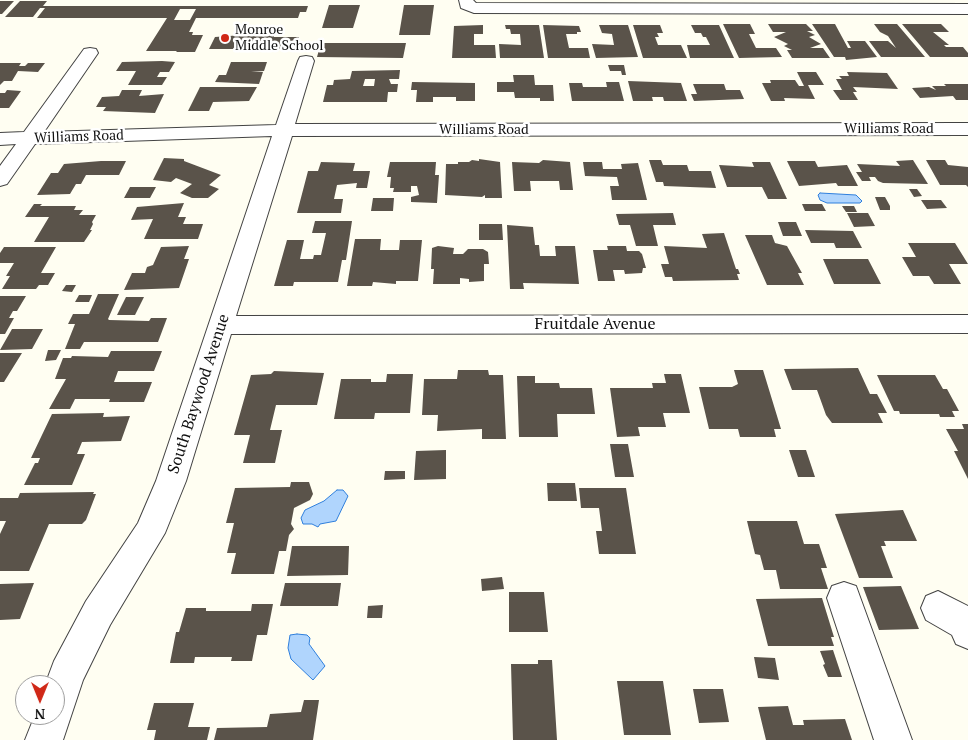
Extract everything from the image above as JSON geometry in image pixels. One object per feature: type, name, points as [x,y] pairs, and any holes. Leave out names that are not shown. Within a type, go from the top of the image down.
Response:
[{"type":"street","points":[[466,3],[474,8],[968,9]]},
{"type":"street","points":[[0,180],[90,53]]},
{"type":"street","name":"South Baywood Avenue","points":[[65,680],[98,613],[149,533],[171,481],[306,61]]},
{"type":"street","name":"Williams Road","points":[[0,139],[284,130],[968,129]]},
{"type":"street","name":"Fruitdale Avenue","points":[[221,325],[968,324]]},
{"type":"street","points":[[844,598],[893,740]]},
{"type":"street","points":[[938,608],[964,622],[968,632]]},
{"type":"street","points":[[44,740],[49,725]]},
{"type":"water","points":[[820,193],[856,195],[862,201],[860,203],[827,203],[820,200],[818,195]]},
{"type":"water","points":[[337,490],[343,490],[348,496],[336,521],[320,524],[318,527],[312,524],[303,524],[301,518],[305,510],[324,501]]},
{"type":"water","points":[[290,635],[307,635],[310,638],[309,644],[325,666],[313,680],[291,659],[288,648]]},
{"type":"building","points":[[0,1],[14,1],[0,14]]},
{"type":"building","points":[[20,1],[47,1],[43,6],[308,6],[306,12],[300,12],[298,18],[196,18],[189,32],[193,32],[192,35],[203,35],[195,52],[146,51],[167,18],[37,18],[45,8],[40,8],[33,17],[5,17]],"holes":[[[180,9],[196,9],[190,20],[174,20]]]},
{"type":"building","points":[[329,5],[360,5],[353,28],[322,28]]},
{"type":"building","points":[[404,5],[434,5],[430,35],[399,35]]},
{"type":"building","points":[[723,24],[750,24],[755,34],[749,34],[756,48],[776,48],[782,57],[739,58]]},
{"type":"building","points":[[768,24],[806,24],[813,31],[807,31],[815,35],[809,37],[821,44],[810,48],[823,48],[830,58],[792,58],[787,50],[792,50],[784,46],[788,44],[774,37],[786,32],[773,32]]},
{"type":"building","points":[[812,24],[835,24],[848,48],[851,48],[847,41],[865,41],[877,57],[846,60],[845,57],[834,57]]},
{"type":"building","points":[[874,24],[897,24],[925,57],[881,57],[869,41],[888,41],[896,48],[888,36],[880,32]]},
{"type":"building","points":[[902,24],[941,24],[949,32],[933,32],[949,45],[944,45],[946,47],[963,47],[968,53],[968,57],[930,57]]},
{"type":"building","points":[[483,25],[483,34],[474,34],[474,45],[495,45],[496,58],[452,58],[454,26]]},
{"type":"building","points":[[505,25],[539,25],[544,58],[500,58],[499,44],[521,45],[520,34],[511,34],[510,29],[506,29]]},
{"type":"building","points":[[543,25],[579,26],[581,32],[566,34],[569,48],[588,48],[590,58],[548,58]]},
{"type":"building","points":[[599,25],[628,25],[638,57],[596,58],[592,44],[614,45],[612,34],[602,33]]},
{"type":"building","points":[[633,25],[660,25],[663,33],[657,33],[659,37],[655,37],[658,45],[681,45],[687,58],[643,58]]},
{"type":"building","points":[[691,25],[719,25],[734,58],[690,58],[687,45],[710,45],[706,37],[703,37],[701,33],[695,33]]},
{"type":"building","points":[[243,35],[299,37],[295,49],[209,49],[215,37]]},
{"type":"building","points":[[321,43],[406,43],[403,58],[317,57]]},
{"type":"building","points":[[122,62],[175,62],[169,72],[160,72],[157,77],[167,77],[162,85],[128,85],[136,71],[116,71]]},
{"type":"building","points":[[231,62],[267,62],[264,71],[251,72],[263,72],[259,84],[215,82],[219,75],[226,75]]},
{"type":"building","points":[[0,63],[21,63],[19,66],[25,66],[28,63],[45,63],[38,72],[18,71],[12,81],[4,81],[0,85]]},
{"type":"building","points":[[608,65],[624,65],[626,75],[622,75],[621,71],[610,71]]},
{"type":"building","points":[[400,70],[399,79],[389,79],[391,84],[398,84],[397,92],[388,92],[387,102],[323,102],[327,85],[333,85],[334,80],[350,79],[352,71]],"holes":[[[365,79],[375,79],[374,86],[363,86]]]},
{"type":"building","points":[[797,72],[816,72],[824,85],[808,85],[815,99],[784,98],[785,101],[771,101],[762,83],[771,83],[770,80],[795,80],[799,86],[804,86]]},
{"type":"building","points":[[847,72],[887,73],[898,89],[853,87],[857,92],[853,92],[858,100],[840,100],[833,90],[842,90],[836,79],[842,79],[839,76],[849,76]]},
{"type":"building","points":[[513,75],[534,75],[535,85],[553,85],[554,101],[540,101],[540,98],[515,98],[514,92],[497,92],[497,82],[514,82]]},
{"type":"building","points":[[628,81],[681,83],[687,101],[664,101],[663,97],[652,97],[653,101],[633,101]]},
{"type":"building","points":[[412,82],[475,83],[475,101],[456,101],[456,97],[433,97],[433,102],[416,102],[417,90],[411,90]]},
{"type":"building","points":[[606,82],[619,82],[624,101],[572,101],[569,83],[582,83],[583,87],[607,87]]},
{"type":"building","points":[[693,84],[724,84],[726,90],[740,90],[744,99],[694,101],[691,94],[697,94]]},
{"type":"building","points":[[944,84],[968,84],[968,100],[956,100],[953,96],[920,98],[912,88],[929,87],[936,90],[932,86],[946,86]]},
{"type":"building","points":[[200,87],[257,87],[249,101],[213,102],[209,111],[188,111]]},
{"type":"building","points":[[7,90],[21,91],[9,108],[0,108],[0,93],[5,93]]},
{"type":"building","points":[[122,90],[142,90],[139,96],[164,94],[155,113],[103,111],[106,107],[96,107],[102,97],[119,96]]},
{"type":"building","points":[[164,158],[184,159],[184,161],[221,175],[209,185],[219,189],[208,198],[192,198],[180,193],[192,184],[176,178],[171,182],[153,180]]},
{"type":"building","points":[[479,159],[500,162],[502,198],[485,198],[485,195],[482,197],[445,195],[446,164],[458,164],[458,162],[469,162],[472,160],[479,161]]},
{"type":"building","points":[[543,160],[570,162],[573,190],[560,190],[559,181],[530,181],[531,191],[514,191],[512,162],[539,163]]},
{"type":"building","points":[[649,160],[661,160],[663,165],[687,165],[689,171],[711,171],[716,188],[664,186],[663,182],[656,182]]},
{"type":"building","points":[[913,160],[928,184],[883,183],[875,177],[869,177],[871,181],[862,181],[856,172],[862,172],[857,164],[900,166],[896,161]]},
{"type":"building","points":[[926,160],[945,160],[948,165],[968,167],[968,187],[966,185],[940,185]]},
{"type":"building","points":[[126,161],[119,175],[86,175],[81,184],[76,184],[70,194],[37,195],[51,173],[58,173],[64,164]]},
{"type":"building","points":[[787,161],[815,161],[818,167],[847,165],[858,186],[838,186],[836,183],[799,186]]},
{"type":"building","points":[[321,162],[355,163],[353,171],[370,171],[367,188],[356,188],[357,183],[337,185],[334,199],[343,199],[341,213],[297,213],[308,171],[318,171]]},
{"type":"building","points":[[390,162],[436,162],[435,175],[439,175],[437,203],[411,202],[411,197],[419,195],[417,186],[411,186],[411,192],[393,192],[394,188],[390,188],[391,177],[387,177]]},
{"type":"building","points":[[583,162],[602,162],[603,169],[622,169],[621,164],[638,163],[647,200],[612,200],[610,186],[619,186],[617,177],[585,176]]},
{"type":"building","points":[[752,162],[770,162],[787,199],[768,199],[762,187],[727,187],[719,165],[754,167]]},
{"type":"building","points":[[130,187],[156,187],[150,198],[124,198]]},
{"type":"building","points":[[909,189],[917,189],[922,196],[914,197]]},
{"type":"building","points":[[875,197],[885,197],[890,210],[880,210]]},
{"type":"building","points":[[373,198],[394,198],[393,211],[371,211]]},
{"type":"building","points":[[921,200],[941,200],[947,208],[927,209]]},
{"type":"building","points":[[184,203],[178,217],[186,217],[183,224],[203,224],[198,239],[144,239],[153,219],[131,220],[137,207]]},
{"type":"building","points":[[34,204],[42,204],[40,206],[76,206],[74,210],[83,210],[79,215],[96,215],[92,222],[90,230],[92,230],[84,242],[34,242],[49,217],[25,217]]},
{"type":"building","points":[[802,204],[822,204],[826,211],[805,211]]},
{"type":"building","points":[[842,206],[854,206],[857,212],[846,212]]},
{"type":"building","points":[[673,213],[676,225],[653,225],[658,246],[636,246],[630,225],[619,225],[616,214]]},
{"type":"building","points":[[847,213],[868,213],[875,226],[854,227]]},
{"type":"building","points":[[315,221],[352,221],[346,260],[342,260],[338,282],[294,282],[293,286],[274,286],[287,240],[304,240],[300,259],[313,259],[314,255],[321,255],[326,233],[312,233]]},
{"type":"building","points":[[778,222],[796,222],[802,236],[783,236]]},
{"type":"building","points":[[479,224],[502,224],[503,240],[479,240]]},
{"type":"building","points":[[507,225],[533,227],[535,245],[539,245],[540,256],[556,256],[555,246],[575,246],[579,284],[523,283],[524,289],[510,289]]},
{"type":"building","points":[[805,230],[853,231],[862,248],[836,248],[834,243],[811,243]]},
{"type":"building","points":[[724,233],[736,269],[738,269],[740,274],[737,274],[739,280],[673,281],[672,277],[665,277],[661,264],[669,264],[664,246],[707,248],[702,234]]},
{"type":"building","points":[[745,235],[772,235],[775,243],[787,246],[802,273],[798,273],[804,285],[767,285]]},
{"type":"building","points":[[355,239],[381,239],[380,250],[399,250],[400,240],[422,240],[418,281],[396,281],[396,284],[373,282],[372,286],[347,286]]},
{"type":"building","points":[[908,243],[955,243],[968,264],[949,264],[961,284],[934,284],[929,276],[913,276],[902,257],[916,257]]},
{"type":"building","points":[[189,246],[184,259],[189,259],[179,288],[124,290],[132,273],[145,273],[147,267],[153,265],[161,247]]},
{"type":"building","points":[[438,246],[454,248],[453,254],[463,254],[468,249],[483,249],[488,252],[489,264],[484,264],[484,281],[469,282],[469,279],[460,278],[460,284],[433,284],[434,269],[431,269],[432,248]]},
{"type":"building","points":[[607,246],[626,246],[627,251],[639,251],[642,254],[646,268],[643,268],[642,273],[625,274],[624,270],[613,270],[615,281],[598,281],[593,250],[608,250]]},
{"type":"building","points":[[4,247],[56,247],[41,273],[55,273],[48,285],[39,285],[36,289],[2,289],[10,276],[6,276],[14,263],[0,263],[0,253]]},
{"type":"building","points":[[823,259],[868,259],[881,284],[834,284]]},
{"type":"building","points":[[66,285],[76,285],[72,292],[62,291]]},
{"type":"building","points":[[98,294],[119,294],[109,320],[149,321],[151,318],[167,318],[158,342],[84,342],[80,349],[65,349],[75,324],[68,324],[73,314],[89,314]]},
{"type":"building","points":[[79,295],[92,295],[89,302],[75,302]]},
{"type":"building","points":[[0,296],[26,296],[17,311],[13,311],[9,318],[14,318],[5,334],[0,334]]},
{"type":"building","points":[[126,297],[144,297],[135,315],[117,315]]},
{"type":"building","points":[[12,329],[43,329],[32,349],[0,350]]},
{"type":"building","points":[[48,350],[61,350],[56,360],[45,361]]},
{"type":"building","points":[[111,351],[162,351],[154,371],[118,371],[114,382],[152,382],[144,402],[109,402],[110,399],[75,399],[70,409],[49,409],[66,379],[55,379],[63,358],[71,358],[72,356],[108,357]]},
{"type":"building","points":[[0,353],[22,353],[4,382],[0,382]]},
{"type":"building","points":[[858,368],[870,394],[877,394],[887,413],[878,413],[883,423],[832,423],[826,415],[817,390],[792,390],[784,369]]},
{"type":"building","points":[[458,370],[488,370],[489,375],[503,375],[506,439],[482,439],[482,429],[437,431],[438,415],[422,415],[424,379],[457,379]]},
{"type":"building","points":[[734,370],[763,370],[781,429],[774,429],[776,437],[740,437],[738,429],[709,429],[699,387],[732,387],[738,384]]},
{"type":"building","points":[[274,371],[324,373],[317,405],[276,405],[270,430],[282,430],[275,463],[243,463],[250,435],[234,435],[251,375],[271,374]]},
{"type":"building","points":[[387,374],[413,374],[410,413],[375,413],[374,419],[334,419],[341,379],[371,379],[371,382],[386,382]]},
{"type":"building","points":[[664,374],[681,374],[690,413],[663,413],[666,427],[638,427],[640,436],[617,437],[610,388],[653,388],[652,383],[666,383]]},
{"type":"building","points":[[877,375],[935,375],[943,389],[947,389],[959,411],[952,411],[955,417],[940,417],[939,414],[900,414],[899,411],[894,411]]},
{"type":"building","points":[[517,376],[535,376],[535,383],[559,383],[560,388],[592,388],[595,414],[557,414],[558,437],[519,437]]},
{"type":"building","points":[[104,413],[103,417],[130,416],[121,441],[82,442],[77,454],[85,454],[72,485],[24,485],[35,463],[38,463],[40,458],[31,458],[52,414]]},
{"type":"building","points":[[962,424],[968,424],[968,479],[954,451],[958,451],[946,429],[964,429]]},
{"type":"building","points":[[610,444],[628,444],[634,477],[615,477]]},
{"type":"building","points":[[446,450],[446,479],[414,480],[416,451]]},
{"type":"building","points":[[789,450],[806,450],[815,477],[798,477]]},
{"type":"building","points":[[385,471],[405,471],[405,479],[384,480]]},
{"type":"building","points":[[291,482],[309,482],[313,494],[310,500],[294,508],[291,524],[294,529],[289,535],[286,551],[279,551],[274,574],[231,574],[236,553],[227,553],[234,523],[226,523],[235,488],[290,487]]},
{"type":"building","points":[[547,483],[575,483],[577,501],[548,501]]},
{"type":"building","points":[[579,488],[626,488],[636,554],[599,554],[596,531],[602,531],[599,508],[581,508]]},
{"type":"building","points":[[94,492],[93,494],[96,494],[86,520],[82,524],[49,524],[29,571],[0,571],[0,534],[6,521],[0,521],[0,498],[18,498],[20,493]]},
{"type":"building","points":[[903,510],[917,541],[884,541],[886,546],[881,546],[893,578],[859,578],[835,514]]},
{"type":"building","points":[[747,521],[797,521],[804,544],[819,544],[827,568],[821,568],[828,589],[780,589],[776,570],[764,570],[760,555],[755,554]]},
{"type":"building","points":[[292,546],[349,546],[348,575],[287,576]]},
{"type":"building","points":[[502,577],[504,589],[482,591],[481,579]]},
{"type":"building","points":[[34,583],[20,619],[0,620],[0,584]]},
{"type":"building","points":[[285,583],[341,583],[338,606],[280,606]]},
{"type":"building","points":[[901,586],[919,629],[879,630],[863,587]]},
{"type":"building","points":[[509,592],[544,592],[548,632],[509,632]]},
{"type":"building","points":[[822,598],[834,637],[831,637],[834,646],[768,646],[756,599]]},
{"type":"building","points":[[252,604],[273,604],[267,635],[257,635],[252,661],[231,661],[232,657],[195,657],[194,663],[170,663],[176,632],[179,632],[186,608],[206,608],[206,611],[251,611]]},
{"type":"building","points":[[383,605],[382,618],[367,618],[368,606]]},
{"type":"building","points":[[833,650],[842,677],[828,677],[823,665],[825,664],[820,651]]},
{"type":"building","points":[[754,657],[775,658],[779,680],[758,678]]},
{"type":"building","points":[[538,660],[552,660],[557,740],[513,740],[511,664],[538,664]]},
{"type":"building","points":[[617,681],[663,681],[671,735],[624,735]]},
{"type":"building","points":[[693,689],[723,689],[729,722],[699,723]]},
{"type":"building","points":[[304,700],[319,700],[313,740],[214,740],[217,728],[267,727],[270,714],[301,712]]},
{"type":"building","points":[[154,703],[194,703],[188,727],[210,727],[207,740],[154,740],[156,730],[147,730]]},
{"type":"building","points":[[788,706],[793,725],[804,725],[803,720],[845,719],[852,740],[766,740],[758,707]]},
{"type":"place","name":"Monroe Middle School","points":[[225,38]]}]
